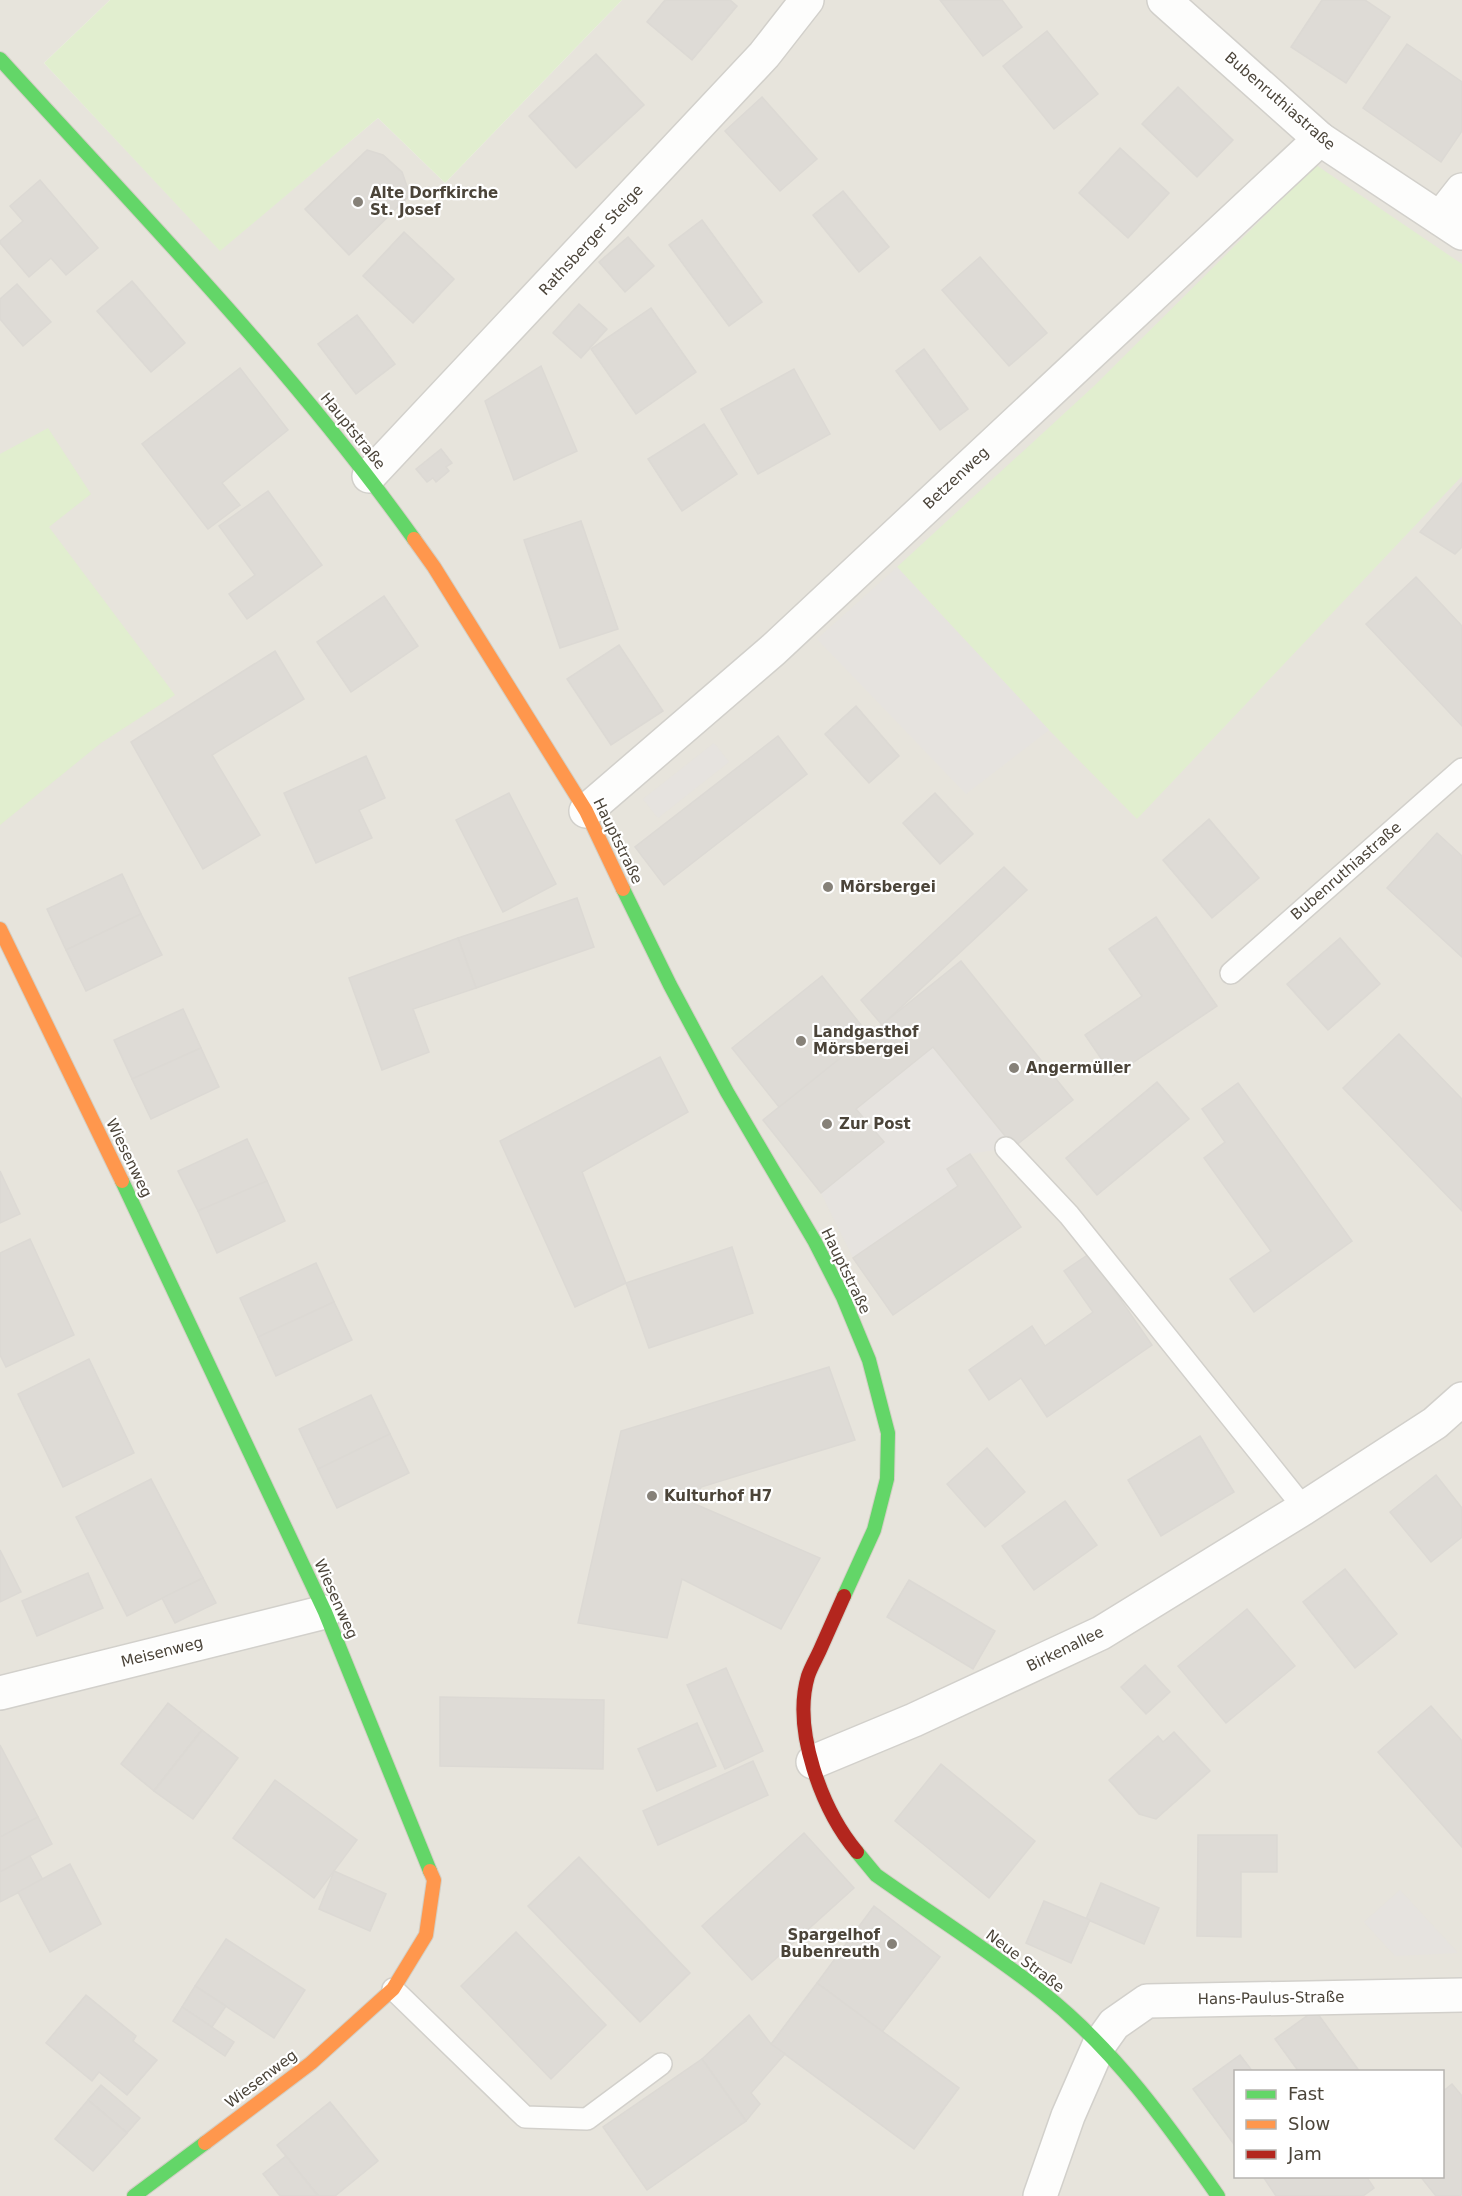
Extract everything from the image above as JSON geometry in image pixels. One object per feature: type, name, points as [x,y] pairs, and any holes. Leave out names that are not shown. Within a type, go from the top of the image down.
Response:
[{"type":"street","name":"Rathsberger Steige","points":[[369,476],[764,55],[807,0]]},
{"type":"street","name":"Bubenruthiastraße","points":[[1164,0],[1320,139],[1451,225]]},
{"type":"street","name":"Hauptstraße","points":[[0,59],[216,293],[369,476],[434,567],[586,811],[670,985],[727,1092],[815,1242],[843,1297],[870,1360],[888,1433],[887,1479],[874,1530],[808,1676],[804,1709],[806,1739],[813,1762]]},
{"type":"street","name":"Betzenweg","points":[[586,811],[773,650],[1320,139]]},
{"type":"street","points":[[1451,225],[1462,190]]},
{"type":"street","name":"Wiesenweg","points":[[0,930],[149,1237],[325,1612],[434,1880],[426,1935],[393,1989],[311,2063],[139,2194]]},
{"type":"street","name":"Birkenallee","points":[[813,1762],[914,1720],[1101,1633],[1304,1508],[1435,1423],[1462,1399]]},
{"type":"street","name":"Meisenweg","points":[[0,1693],[325,1612]]},
{"type":"street","name":"Neue Straße","points":[[813,1762],[824,1799],[842,1834],[876,1875],[978,1945],[1044,1994],[1099,2045],[1174,2133],[1218,2196]]},
{"type":"street","name":"Hans-Paulus-Straße","points":[[1040,2196],[1068,2116],[1099,2045],[1114,2024],[1148,2001],[1462,1995]]},
{"type":"lane","name":"Bubenruthiastraße","points":[[1231,973],[1462,769]]},
{"type":"lane","points":[[1006,1149],[1069,1215],[1304,1508]]},
{"type":"lane","points":[[393,1989],[525,2117],[587,2119],[662,2064]]},
{"type":"shaded area","points":[[0,0],[110,0],[44,63],[220,250],[378,118],[445,183],[622,0],[1462,0],[1462,2196],[0,2196]]},
{"type":"shaded area","points":[[897,567],[1049,730],[966,794],[817,639]]},
{"type":"shaded area","points":[[714,743],[729,762],[658,818],[643,799]]},
{"type":"shaded area","points":[[933,1047],[1014,1147],[970,1154],[947,1169],[958,1186],[853,1258],[821,1193],[883,1143],[856,1109]]},
{"type":"shaded area","points":[[1400,1890],[1458,1953],[1395,1956],[1364,1922]]},
{"type":"green space","points":[[110,0],[622,0],[445,183],[378,118],[220,251],[44,63]]},
{"type":"green space","points":[[1316,165],[1462,264],[1462,476],[1137,819],[1049,730],[897,567],[1094,386]]},
{"type":"green space","points":[[48,428],[91,494],[49,527],[175,695],[101,743],[0,825],[0,454]]},
{"type":"building","points":[[665,0],[730,0],[737,6],[692,60],[647,22]]},
{"type":"building","points":[[940,0],[1002,0],[1022,27],[983,56]]},
{"type":"building","points":[[1322,0],[1365,0],[1390,17],[1346,83],[1291,47]]},
{"type":"building","points":[[1047,31],[1098,94],[1054,129],[1003,66]]},
{"type":"building","points":[[1407,44],[1462,82],[1462,131],[1441,162],[1363,108]]},
{"type":"building","points":[[596,54],[644,105],[576,168],[529,116]]},
{"type":"building","points":[[1178,87],[1233,140],[1197,177],[1142,124]]},
{"type":"building","points":[[762,97],[817,159],[780,191],[725,131]]},
{"type":"building","points":[[1120,148],[1169,193],[1128,238],[1079,193]]},
{"type":"building","name":"Alte Dorfkirche St. Josef","points":[[367,150],[383,155],[402,172],[410,195],[349,255],[305,209]]},
{"type":"building","points":[[40,180],[98,248],[66,275],[51,258],[29,277],[0,243],[23,221],[10,206]]},
{"type":"building","points":[[843,191],[889,247],[859,272],[813,215]]},
{"type":"building","points":[[702,220],[762,302],[729,326],[669,245]]},
{"type":"building","points":[[404,232],[454,279],[413,323],[363,276]]},
{"type":"building","points":[[628,237],[654,266],[625,292],[599,262]]},
{"type":"building","points":[[980,257],[1047,333],[1009,366],[942,290]]},
{"type":"building","points":[[132,281],[185,343],[151,372],[97,311]]},
{"type":"building","points":[[17,284],[51,322],[23,346],[0,319],[0,299]]},
{"type":"building","points":[[579,304],[607,329],[581,358],[553,333]]},
{"type":"building","points":[[651,308],[696,372],[636,414],[591,349]]},
{"type":"building","points":[[357,315],[395,364],[356,394],[318,344]]},
{"type":"building","points":[[924,349],[968,409],[940,430],[896,371]]},
{"type":"building","points":[[541,366],[577,451],[514,480],[485,401]]},
{"type":"building","points":[[240,368],[288,430],[222,483],[240,505],[208,529],[142,444]]},
{"type":"building","points":[[794,369],[830,434],[758,474],[721,409]]},
{"type":"building","points":[[704,424],[737,474],[682,511],[648,459]]},
{"type":"building","points":[[441,449],[452,463],[446,467],[449,471],[436,482],[433,478],[427,482],[416,469]]},
{"type":"building","points":[[1462,483],[1462,547],[1455,554],[1420,532]]},
{"type":"building","points":[[268,491],[322,565],[247,619],[229,594],[255,575],[219,526]]},
{"type":"building","points":[[581,521],[618,629],[560,648],[524,540]]},
{"type":"building","points":[[1416,577],[1462,626],[1462,726],[1366,624]]},
{"type":"building","points":[[384,596],[418,646],[351,692],[317,642]]},
{"type":"building","points":[[619,645],[663,711],[611,745],[567,679]]},
{"type":"building","points":[[275,651],[304,699],[212,755],[260,835],[203,869],[131,742]]},
{"type":"building","points":[[856,706],[899,756],[869,783],[825,734]]},
{"type":"building","points":[[778,736],[807,774],[664,885],[635,847]]},
{"type":"building","points":[[366,756],[385,798],[359,810],[372,838],[316,863],[284,793]]},
{"type":"building","points":[[509,793],[556,884],[503,912],[456,820]]},
{"type":"building","points":[[935,793],[973,834],[940,864],[903,823]]},
{"type":"building","points":[[1209,819],[1259,878],[1212,918],[1163,860]]},
{"type":"building","points":[[1437,833],[1462,856],[1462,957],[1387,888]]},
{"type":"building","points":[[1004,867],[1027,890],[882,1025],[861,1000]]},
{"type":"building","points":[[122,874],[141,914],[66,950],[47,909]]},
{"type":"building","points":[[577,898],[594,947],[476,988],[458,938]]},
{"type":"building","points":[[141,914],[162,955],[86,991],[66,950]]},
{"type":"building","points":[[1156,917],[1217,1006],[1113,1076],[1085,1035],[1142,996],[1109,949]]},
{"type":"building","points":[[458,938],[476,988],[413,1009],[429,1052],[382,1070],[349,978]]},
{"type":"building","points":[[1340,938],[1380,984],[1328,1030],[1287,984]]},
{"type":"building","points":[[961,961],[1073,1100],[1014,1147],[933,1047],[856,1109],[884,1142],[821,1193],[763,1120]]},
{"type":"building","name":"Landgasthof Mörsbergei","points":[[822,976],[869,1035],[779,1107],[732,1048]]},
{"type":"building","points":[[183,1009],[201,1048],[132,1079],[114,1040]]},
{"type":"building","points":[[1399,1034],[1462,1099],[1462,1211],[1343,1088]]},
{"type":"building","points":[[201,1048],[219,1087],[151,1119],[132,1079]]},
{"type":"building","points":[[660,1057],[688,1112],[582,1172],[626,1283],[575,1307],[500,1141]]},
{"type":"building","points":[[1157,1082],[1189,1119],[1097,1195],[1066,1158]]},
{"type":"building","points":[[1238,1083],[1352,1241],[1254,1312],[1230,1279],[1271,1251],[1204,1158],[1225,1142],[1202,1109]]},
{"type":"building","points":[[247,1139],[267,1181],[198,1211],[178,1171]]},
{"type":"building","points":[[970,1154],[1021,1227],[893,1315],[853,1258],[958,1186],[947,1169]]},
{"type":"building","points":[[0,1171],[20,1214],[0,1223]]},
{"type":"building","points":[[267,1181],[285,1221],[217,1253],[198,1211]]},
{"type":"building","points":[[30,1239],[74,1335],[6,1367],[0,1355],[0,1253]]},
{"type":"building","points":[[732,1247],[753,1313],[649,1348],[626,1283]]},
{"type":"building","points":[[1089,1254],[1152,1345],[1047,1417],[1021,1378],[989,1400],[969,1370],[1032,1326],[1045,1346],[1093,1312],[1064,1271]]},
{"type":"building","points":[[316,1263],[334,1302],[258,1337],[240,1298]]},
{"type":"building","points":[[334,1302],[352,1340],[276,1376],[258,1337]]},
{"type":"building","points":[[89,1359],[134,1453],[63,1487],[18,1394]]},
{"type":"building","name":"Kulturhof H7","points":[[829,1367],[855,1440],[701,1487],[695,1504],[820,1558],[781,1629],[682,1579],[667,1638],[578,1623],[621,1431]]},
{"type":"building","points":[[371,1395],[390,1434],[318,1469],[299,1429]]},
{"type":"building","points":[[390,1434],[409,1473],[337,1508],[318,1469]]},
{"type":"building","points":[[1200,1436],[1234,1492],[1161,1536],[1128,1480]]},
{"type":"building","points":[[987,1448],[1025,1492],[985,1527],[947,1484]]},
{"type":"building","points":[[1436,1475],[1462,1508],[1462,1537],[1431,1562],[1390,1512]]},
{"type":"building","points":[[151,1479],[203,1578],[127,1616],[76,1517]]},
{"type":"building","points":[[1065,1501],[1097,1545],[1034,1590],[1002,1546]]},
{"type":"building","points":[[0,1550],[21,1592],[0,1602]]},
{"type":"building","points":[[1345,1569],[1397,1634],[1355,1668],[1303,1602]]},
{"type":"building","points":[[88,1573],[103,1608],[37,1636],[22,1601]]},
{"type":"building","points":[[203,1578],[216,1603],[175,1623],[162,1598]]},
{"type":"building","points":[[909,1580],[995,1631],[973,1669],[887,1617]]},
{"type":"building","points":[[1247,1609],[1295,1666],[1226,1723],[1178,1666]]},
{"type":"building","points":[[1145,1665],[1170,1692],[1146,1714],[1121,1687]]},
{"type":"building","points":[[726,1668],[763,1751],[725,1769],[687,1685]]},
{"type":"building","points":[[440,1697],[604,1700],[603,1769],[440,1766]]},
{"type":"building","points":[[168,1703],[202,1730],[154,1791],[121,1764]]},
{"type":"building","points":[[1431,1706],[1462,1741],[1462,1847],[1378,1752]]},
{"type":"building","points":[[697,1723],[716,1766],[657,1791],[638,1749]]},
{"type":"building","points":[[202,1730],[238,1758],[193,1819],[154,1791]]},
{"type":"building","points":[[1174,1732],[1210,1771],[1156,1819],[1139,1814],[1109,1780],[1158,1736],[1163,1742]]},
{"type":"building","points":[[0,1745],[38,1817],[0,1837]]},
{"type":"building","points":[[753,1761],[768,1795],[658,1845],[643,1811]]},
{"type":"building","points":[[941,1764],[1035,1841],[989,1898],[895,1821]]},
{"type":"building","points":[[275,1780],[357,1840],[314,1898],[233,1838]]},
{"type":"building","points":[[38,1817],[52,1844],[0,1872],[0,1837]]},
{"type":"building","points":[[804,1833],[854,1888],[752,1980],[702,1926]]},
{"type":"building","points":[[1198,1835],[1277,1835],[1277,1872],[1241,1872],[1241,1937],[1197,1936]]},
{"type":"building","points":[[30,1856],[43,1880],[0,1902],[0,1872]]},
{"type":"building","points":[[579,1857],[690,1973],[640,2022],[528,1906]]},
{"type":"building","points":[[70,1864],[101,1924],[50,1952],[18,1892]]},
{"type":"building","points":[[334,1871],[386,1894],[370,1931],[319,1909]]},
{"type":"building","points":[[1101,1883],[1159,1908],[1144,1944],[1086,1919]]},
{"type":"building","points":[[1044,1901],[1090,1920],[1071,1963],[1026,1943]]},
{"type":"building","points":[[874,1906],[940,1957],[882,2032],[817,1983]]},
{"type":"building","points":[[516,1932],[606,2025],[551,2079],[461,1986]]},
{"type":"building","points":[[226,1939],[305,1990],[274,2038],[195,1986]]},
{"type":"building","points":[[817,1983],[959,2088],[914,2149],[771,2044]]},
{"type":"building","points":[[195,1986],[226,2006],[212,2027],[182,2007]]},
{"type":"building","points":[[86,1995],[136,2036],[133,2041],[157,2060],[127,2095],[99,2072],[92,2081],[46,2043]]},
{"type":"building","points":[[182,2007],[234,2042],[225,2056],[173,2021]]},
{"type":"building","points":[[1315,2010],[1359,2070],[1298,2070],[1275,2039]]},
{"type":"building","points":[[749,2015],[771,2044],[785,2054],[751,2093],[760,2104],[746,2121],[702,2059]]},
{"type":"building","points":[[1240,2055],[1251,2070],[1234,2070],[1234,2144],[1193,2089]]},
{"type":"building","points":[[702,2059],[746,2121],[647,2190],[603,2127]]},
{"type":"building","points":[[1452,2084],[1462,2096],[1462,2194],[1460,2196],[1436,2196],[1422,2178],[1444,2178],[1444,2090]]},
{"type":"building","points":[[101,2085],[140,2118],[127,2133],[88,2100]]},
{"type":"building","points":[[88,2100],[127,2133],[93,2171],[55,2139]]},
{"type":"building","points":[[330,2102],[378,2161],[335,2196],[318,2196],[277,2145]]},
{"type":"building","points":[[286,2156],[318,2196],[280,2196],[263,2174]]},
{"type":"building","points":[[1264,2178],[1367,2178],[1374,2188],[1363,2196],[1276,2196]]},
{"type":"traffic: fast","points":[[0,59],[161,234],[266,353],[367,475],[414,539]]},
{"type":"traffic: fast","points":[[623,889],[670,985],[727,1092],[815,1242],[843,1297],[869,1360],[888,1433],[887,1479],[874,1530],[844,1596]]},
{"type":"traffic: fast","points":[[122,1181],[325,1612],[430,1871]]},
{"type":"traffic: fast","points":[[857,1852],[876,1875],[1002,1962],[1069,2015],[1138,2088],[1218,2196]]},
{"type":"traffic: fast","points":[[134,2196],[205,2143]]},
{"type":"traffic: slow","points":[[414,539],[434,567],[586,811],[623,889]]},
{"type":"traffic: slow","points":[[0,929],[122,1181]]},
{"type":"traffic: slow","points":[[205,2143],[311,2063],[393,1989],[426,1935],[434,1880],[430,1871]]},
{"type":"traffic: jam","points":[[844,1596],[808,1676],[804,1697],[804,1720],[807,1744],[822,1792],[844,1835],[857,1852]]},
{"type":"place","name":"Alte Dorfkirche St. Josef","points":[[358,202]]},
{"type":"place","name":"Mörsbergei","points":[[828,887]]},
{"type":"place","name":"Landgasthof Mörsbergei","points":[[801,1041]]},
{"type":"place","name":"Angermüller","points":[[1014,1068]]},
{"type":"place","name":"Zur Post","points":[[827,1124]]},
{"type":"place","name":"Kulturhof H7","points":[[652,1496]]},
{"type":"place","name":"Spargelhof Bubenreuth","points":[[892,1944]]}]
